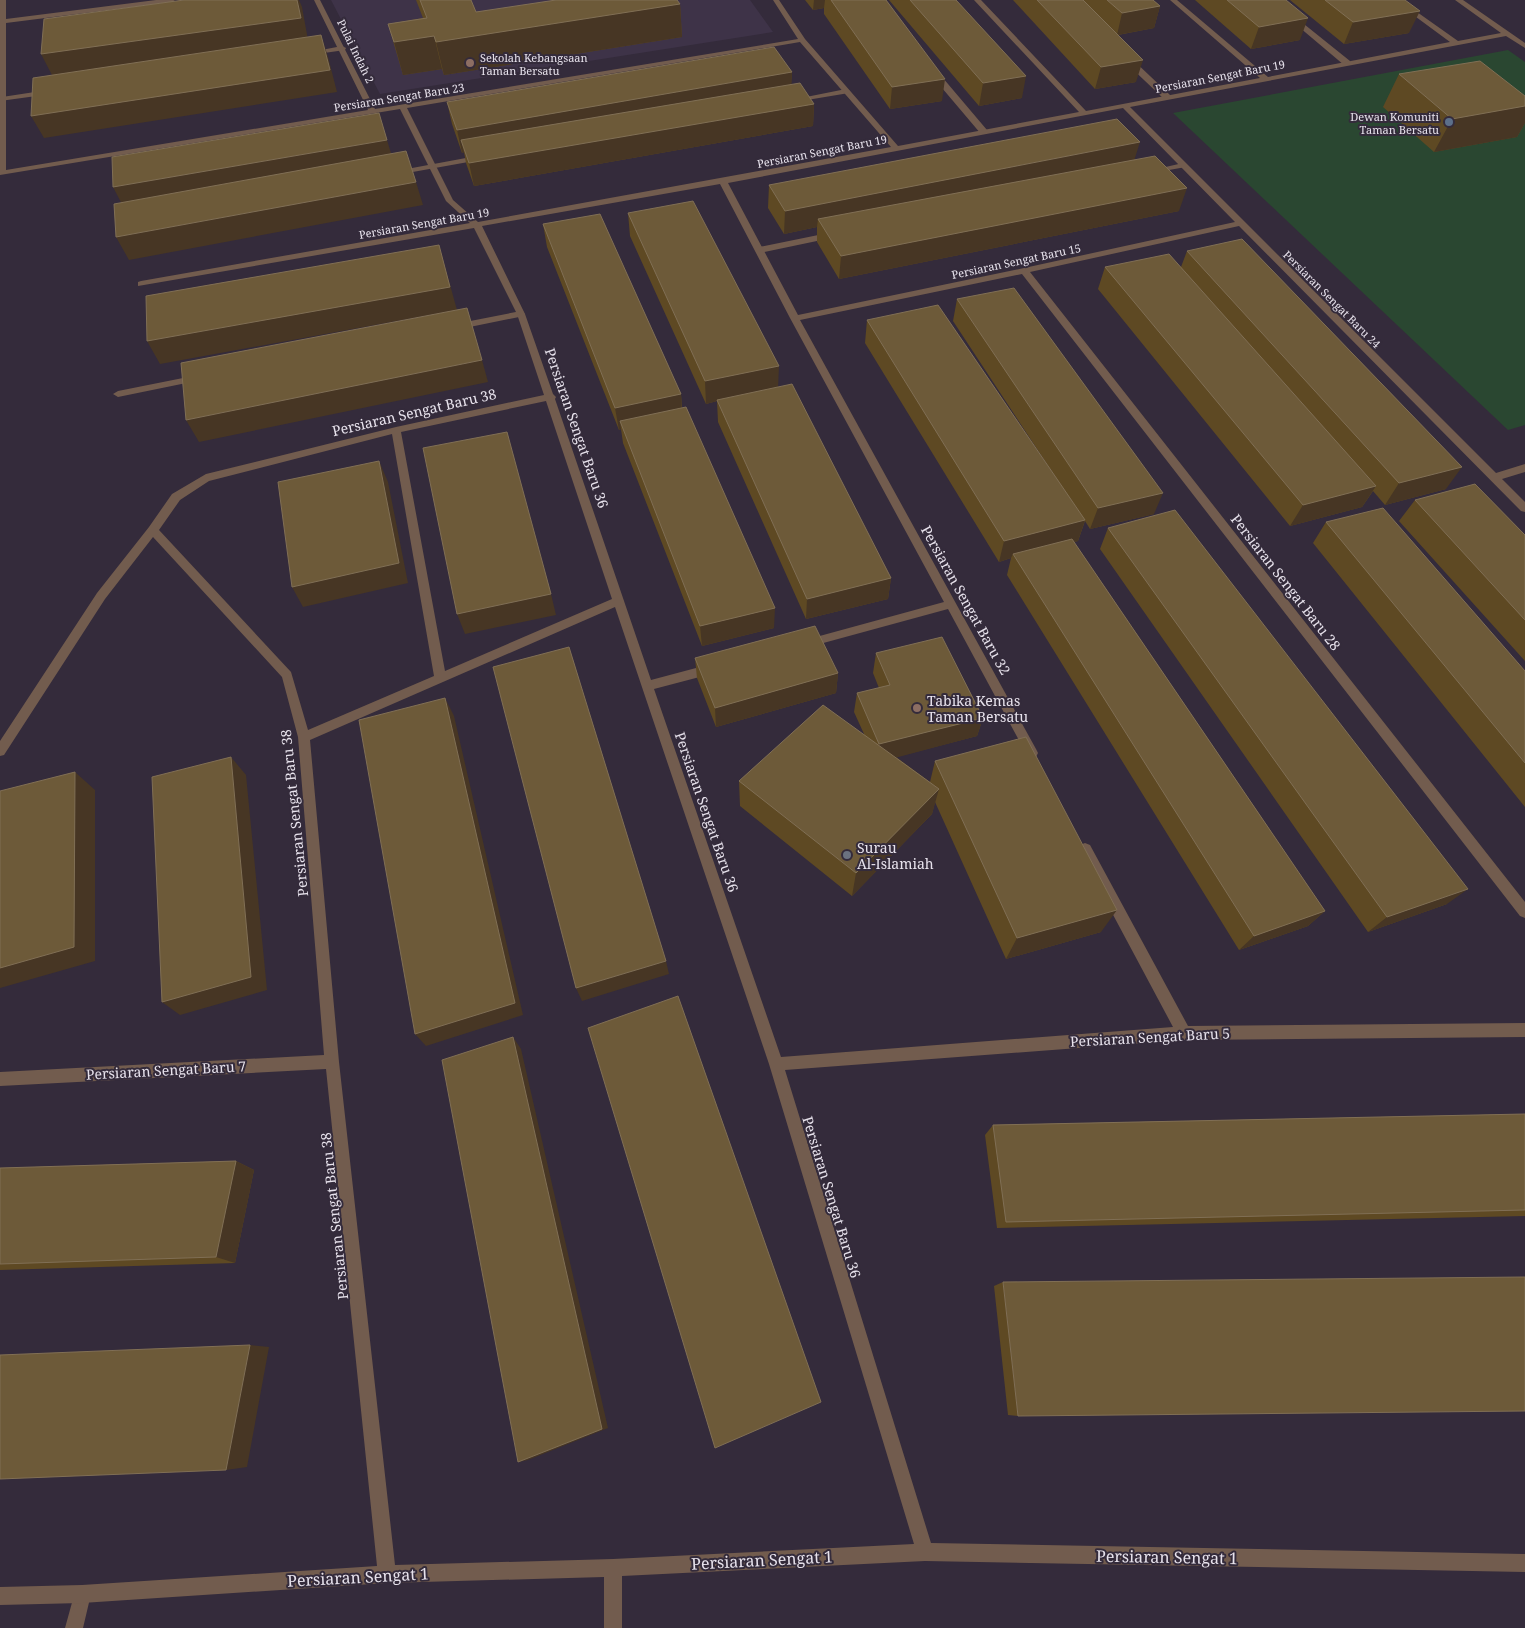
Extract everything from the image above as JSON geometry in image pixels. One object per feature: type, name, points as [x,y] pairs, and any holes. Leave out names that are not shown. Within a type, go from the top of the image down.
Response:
[{"type":"street","points":[[1,173],[1,22],[3,0]]},
{"type":"street","points":[[1,22],[172,0]]},
{"type":"street","name":"Pulai Indah 2","points":[[317,0],[373,112]]},
{"type":"street","points":[[776,0],[802,40],[896,148]]},
{"type":"street","points":[[977,0],[1084,113]]},
{"type":"street","points":[[1173,0],[1266,78]]},
{"type":"street","points":[[1270,0],[1347,64]]},
{"type":"street","points":[[1396,0],[1456,43]]},
{"type":"street","points":[[1458,0],[1525,46]]},
{"type":"street","name":"Persiaran Sengat Baru 19","points":[[141,284],[723,181],[1506,34]]},
{"type":"street","name":"Persiaran Sengat Baru 23","points":[[1,173],[403,108],[802,40]]},
{"type":"street","points":[[304,54],[342,48]]},
{"type":"street","points":[[1120,52],[1167,97]]},
{"type":"street","points":[[929,66],[984,132]]},
{"type":"street","points":[[2,100],[60,91]]},
{"type":"street","points":[[788,101],[846,91]]},
{"type":"street","name":"Persiaran Sengat Baru 24","points":[[1124,105],[1525,508]]},
{"type":"street","name":"Persiaran Sengat Baru 36","points":[[403,108],[450,201],[477,225],[521,314],[776,1064],[925,1552]]},
{"type":"street","points":[[383,176],[490,156]]},
{"type":"street","points":[[1144,173],[1183,165]]},
{"type":"street","name":"Persiaran Sengat Baru 32","points":[[723,181],[795,318],[1037,762]]},
{"type":"street","name":"Persiaran Sengat Baru 15","points":[[795,318],[1024,271],[1240,223]]},
{"type":"street","points":[[760,250],[846,233]]},
{"type":"street","name":"Persiaran Sengat Baru 28","points":[[1024,271],[1525,912]]},
{"type":"street","points":[[445,329],[521,314]]},
{"type":"street","points":[[118,394],[205,376]]},
{"type":"street","name":"Persiaran Sengat Baru 38","points":[[387,1574],[332,1062],[304,737],[287,675],[152,530],[176,497],[206,478],[396,430],[550,397]]},
{"type":"street","points":[[396,430],[440,678]]},
{"type":"street","points":[[1495,477],[1525,468]]},
{"type":"street","points":[[0,751],[101,596],[152,530]]},
{"type":"street","points":[[304,737],[619,600]]},
{"type":"street","points":[[790,648],[951,604]]},
{"type":"street","points":[[648,686],[724,666]]},
{"type":"street","points":[[1080,840],[1184,1033]]},
{"type":"street","name":"Persiaran Sengat Baru 5","points":[[776,1064],[1184,1033],[1525,1030]]},
{"type":"street","name":"Persiaran Sengat Baru 7","points":[[0,1078],[332,1062]]},
{"type":"street","name":"Persiaran Sengat 1","points":[[0,1596],[82,1594],[387,1574],[613,1568],[925,1552],[1525,1563]]},
{"type":"street","points":[[613,1568],[613,1628]]},
{"type":"street","points":[[74,1628],[82,1594]]},
{"type":"shaded area","name":"Sekolah Kebangsaan Taman Bersatu","points":[[331,0],[750,0],[773,32],[380,94]]},
{"type":"green space","points":[[1508,50],[1525,62],[1525,425],[1508,430],[1173,113]]},
{"type":"building","points":[[184,0],[297,0],[301,18],[41,54],[44,19]]},
{"type":"building","points":[[420,0],[471,0],[476,12],[556,0],[677,0],[680,4],[436,42],[434,36],[394,42],[388,24],[427,18]]},
{"type":"building","points":[[831,0],[886,0],[945,79],[892,87]]},
{"type":"building","points":[[910,0],[956,0],[1026,76],[983,83]]},
{"type":"building","points":[[1037,0],[1083,0],[1143,60],[1101,67]]},
{"type":"building","points":[[1107,0],[1153,0],[1160,6],[1122,13]]},
{"type":"building","points":[[1227,0],[1286,0],[1308,18],[1259,27]]},
{"type":"building","points":[[1325,0],[1405,0],[1420,11],[1353,22]]},
{"type":"building","points":[[321,35],[330,70],[31,116],[33,78]]},
{"type":"building","points":[[774,47],[792,72],[457,130],[447,102]]},
{"type":"building","points":[[1480,61],[1525,96],[1525,106],[1452,119],[1399,74]]},
{"type":"building","points":[[800,83],[814,104],[469,163],[461,140]]},
{"type":"building","points":[[379,113],[387,140],[113,187],[112,157]]},
{"type":"building","points":[[1117,119],[1140,142],[785,211],[769,185]]},
{"type":"building","points":[[406,151],[416,182],[116,237],[114,204]]},
{"type":"building","points":[[1155,156],[1187,188],[841,256],[818,219]]},
{"type":"building","points":[[693,201],[779,366],[705,381],[628,213]]},
{"type":"building","points":[[600,214],[681,394],[615,408],[543,224]]},
{"type":"building","points":[[1242,239],[1462,467],[1399,483],[1187,251]]},
{"type":"building","points":[[439,245],[450,287],[147,341],[146,296]]},
{"type":"building","points":[[1169,254],[1376,486],[1303,505],[1105,267]]},
{"type":"building","points":[[1014,288],[1163,493],[1098,508],[957,299]]},
{"type":"building","points":[[938,305],[1085,520],[1004,541],[867,320]]},
{"type":"building","points":[[467,308],[482,360],[186,420],[181,363]]},
{"type":"building","points":[[792,384],[891,578],[807,599],[717,400]]},
{"type":"building","points":[[686,407],[775,608],[700,626],[620,421]]},
{"type":"building","points":[[507,432],[551,594],[457,614],[423,448]]},
{"type":"building","points":[[379,461],[399,563],[292,587],[278,482]]},
{"type":"building","points":[[1475,484],[1525,535],[1525,620],[1415,500]]},
{"type":"building","points":[[1383,508],[1525,671],[1525,763],[1326,522]]},
{"type":"building","points":[[1175,510],[1468,889],[1387,917],[1108,528]]},
{"type":"building","points":[[1072,539],[1325,911],[1254,936],[1013,554]]},
{"type":"building","points":[[815,626],[838,673],[715,708],[695,658]]},
{"type":"building","name":"Tabika Kemas Taman Bersatu","points":[[942,637],[983,718],[879,744],[857,693],[890,685],[876,653]]},
{"type":"building","points":[[569,647],[666,961],[576,988],[493,667]]},
{"type":"building","points":[[445,698],[515,1003],[415,1034],[359,720]]},
{"type":"building","name":"Surau Al-Islamiah","points":[[823,705],[939,789],[856,873],[739,781]]},
{"type":"building","points":[[1026,737],[1117,910],[1017,938],[935,761]]},
{"type":"building","points":[[231,757],[251,977],[162,1002],[152,777]]},
{"type":"building","points":[[75,772],[74,947],[0,968],[0,791]]},
{"type":"building","points":[[678,996],[821,1402],[715,1448],[588,1028]]},
{"type":"building","points":[[513,1037],[602,1429],[518,1462],[442,1060]]},
{"type":"building","points":[[1525,1114],[1525,1210],[1006,1222],[993,1125]]},
{"type":"building","points":[[236,1161],[216,1257],[0,1264],[0,1168]]},
{"type":"building","points":[[1525,1277],[1525,1411],[1018,1416],[1003,1282]]},
{"type":"building","points":[[250,1345],[226,1470],[0,1479],[0,1355]]},
{"type":"place","name":"Sekolah Kebangsaan Taman Bersatu","points":[[470,63]]},
{"type":"place","name":"Dewan Komuniti Taman Bersatu","points":[[1449,122]]},
{"type":"place","name":"Tabika Kemas Taman Bersatu","points":[[917,708]]},
{"type":"place","name":"Surau Al-Islamiah","points":[[847,855]]}]
